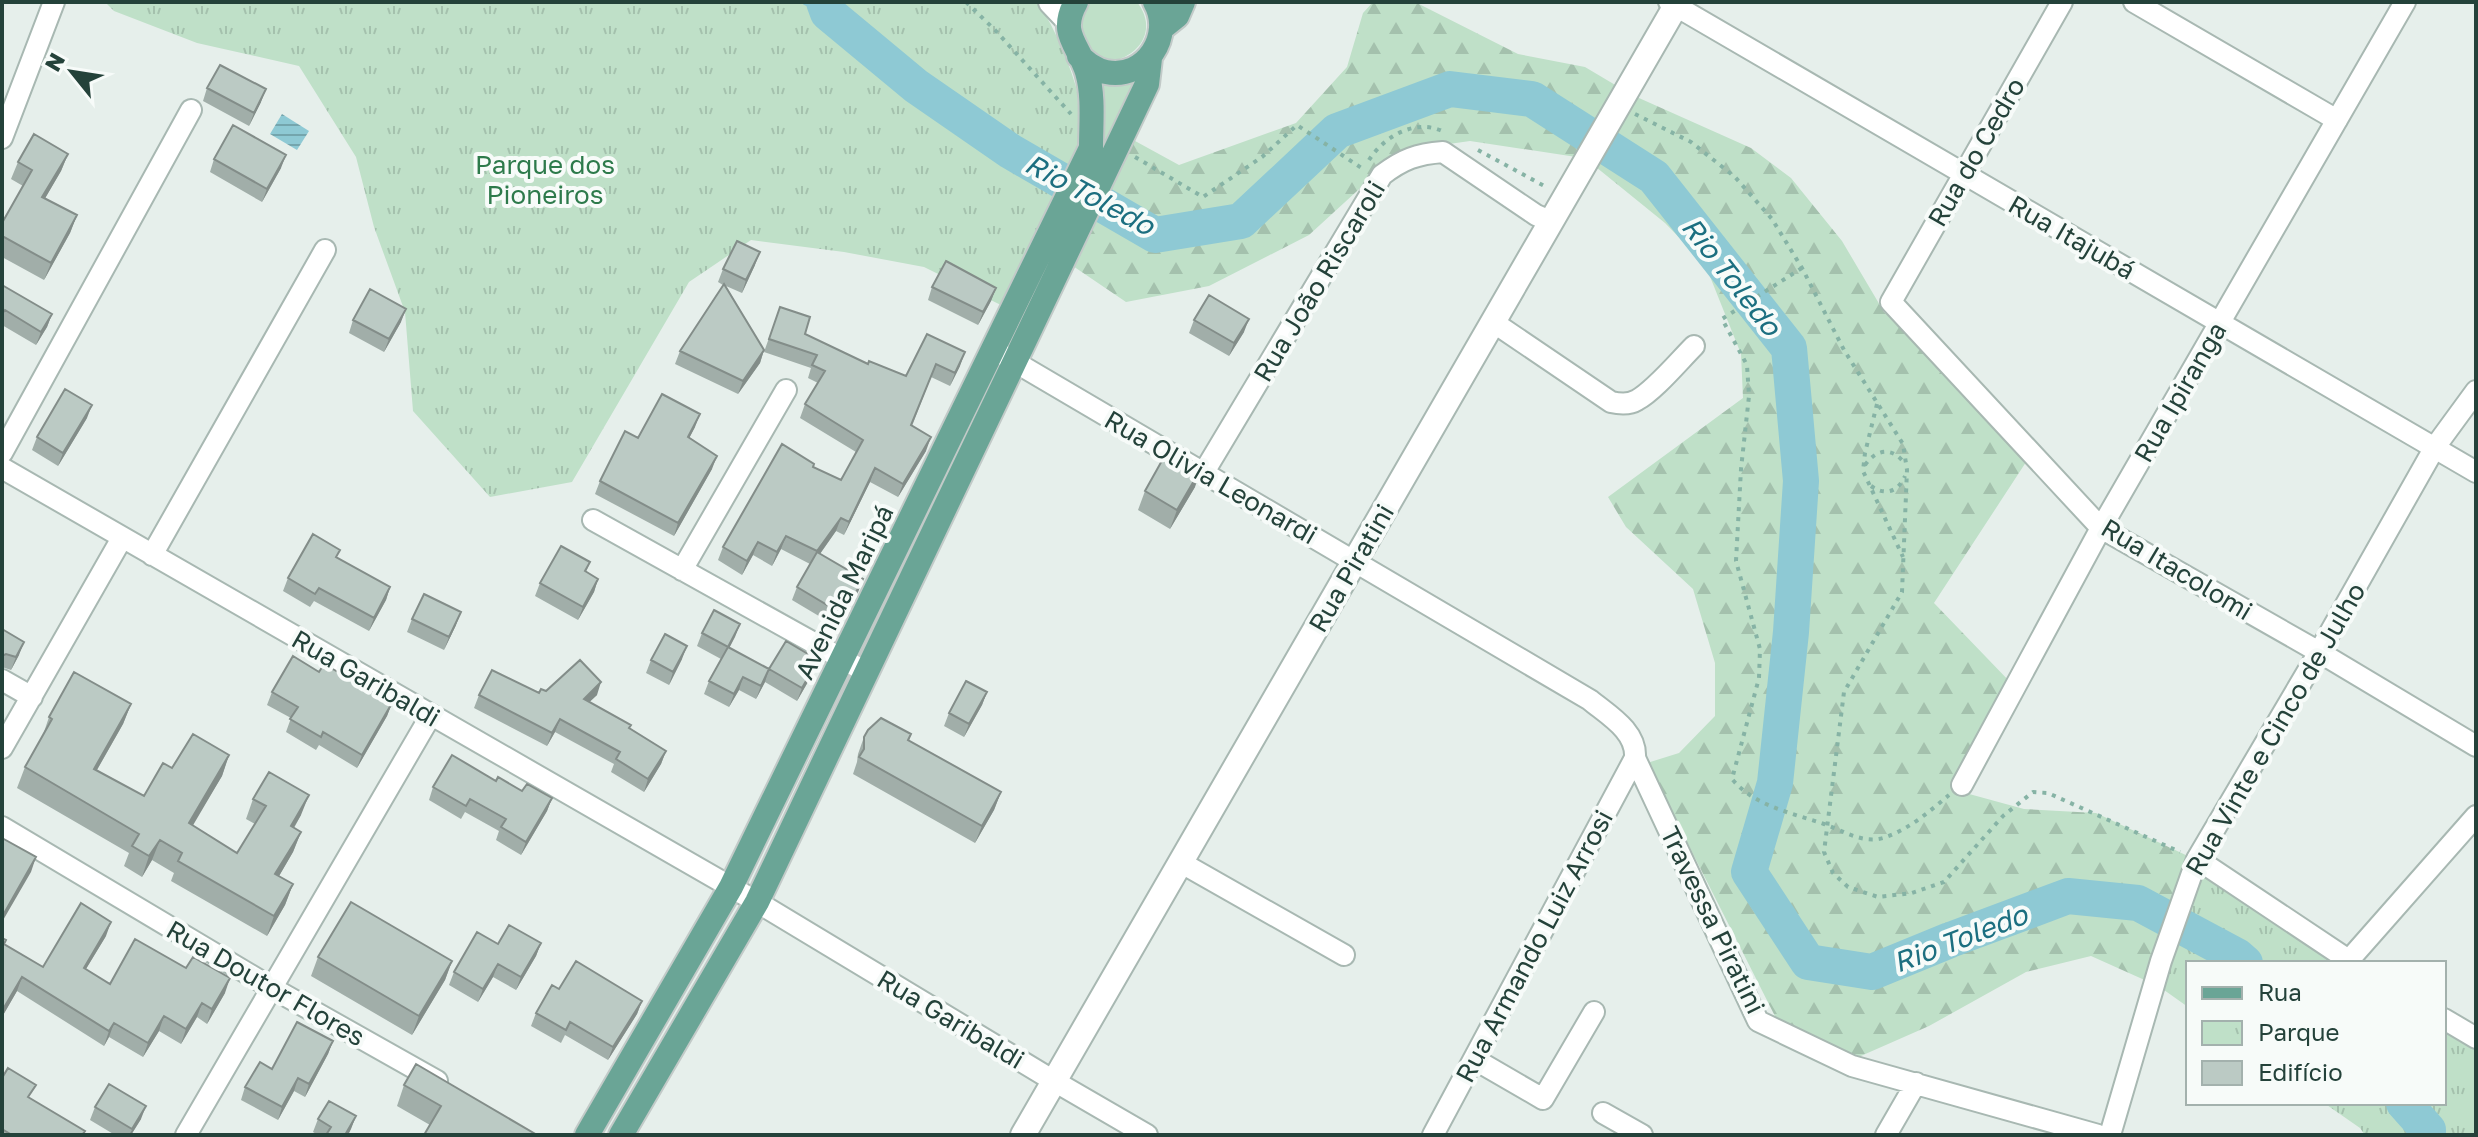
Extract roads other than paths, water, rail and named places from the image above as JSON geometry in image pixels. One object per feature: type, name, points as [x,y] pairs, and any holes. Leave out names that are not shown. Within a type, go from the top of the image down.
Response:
[{"type":"main road","points":[[1155,2],[1160,10],[1162,28]]},
{"type":"main road","points":[[1162,28],[1177,16],[1183,2]]},
{"type":"main road","name":"Avenida Maripá","points":[[1072,12],[1071,42],[1087,71],[1102,146]]},
{"type":"main road","name":"Avenida Maripá","points":[[621,1135],[757,902],[866,672],[1004,356],[1102,146],[1147,84],[1150,58],[1159,44],[1162,28]]},
{"type":"main road","points":[[1079,56],[1092,67],[1123,73],[1137,68],[1150,58]]},
{"type":"main road","name":"Avenida Maripá","points":[[587,1135],[731,887],[843,660],[1004,356]]},
{"type":"street","points":[[2,138],[54,2]]},
{"type":"street","points":[[1051,2],[1072,12]]},
{"type":"street","name":"Rua do Cedro","points":[[1891,302],[2062,2]]},
{"type":"street","points":[[2134,2],[2337,120]]},
{"type":"street","name":"Rua Ipiranga","points":[[1962,785],[2101,528],[2405,2]]},
{"type":"street","name":"Rua Itajubá","points":[[1674,3],[2476,472]]},
{"type":"street","name":"Rua Piratini","points":[[1023,1135],[1552,222],[1674,3]]},
{"type":"street","points":[[2,453],[191,110]]},
{"type":"street","name":"Rua João Riscaroli","points":[[1204,472],[1382,175],[1402,160],[1443,152],[1536,215],[1552,222]]},
{"type":"street","points":[[152,555],[325,250]]},
{"type":"street","name":"Rua Itacolomi","points":[[1891,302],[2101,528],[2476,746]]},
{"type":"street","points":[[1493,322],[1611,402],[1622,404],[1635,402],[1646,394],[1694,346]]},
{"type":"street","name":"Rua Olivia Leonardi","points":[[1004,356],[1590,700],[1630,736],[1636,747],[1635,758]]},
{"type":"street","points":[[682,570],[786,390]]},
{"type":"street","name":"Rua Vinte e Cinco de Julho","points":[[2110,1135],[2161,961],[2197,859],[2435,447],[2476,391]]},
{"type":"street","name":"Rua Garibaldi","points":[[2,468],[757,902],[1147,1135]]},
{"type":"street","points":[[593,520],[866,672]]},
{"type":"street","points":[[2,748],[122,538]]},
{"type":"street","points":[[2,680],[32,697]]},
{"type":"street","points":[[186,1135],[431,715]]},
{"type":"street","name":"Rua Armando Luiz Arrosi","points":[[1433,1135],[1635,758]]},
{"type":"street","name":"Travessa Piratini","points":[[1635,758],[1758,1021],[1852,1066],[2098,1135]]},
{"type":"street","points":[[2352,961],[2476,816]]},
{"type":"street","name":"Rua Doutor Flores","points":[[2,827],[272,988],[450,1088]]},
{"type":"street","points":[[2197,859],[2350,961]]},
{"type":"street","points":[[1180,862],[1344,955]]},
{"type":"street","points":[[1474,1059],[1543,1099],[1594,1012]]},
{"type":"street","points":[[2446,1020],[2476,1038]]},
{"type":"street","points":[[1886,1135],[1916,1083]]},
{"type":"street","points":[[1603,1113],[1642,1135]]},
{"type":"water","points":[[282,114],[309,131],[297,150],[270,134]]},
{"type":"waterway","points":[[805,2],[828,13]]},
{"type":"waterway","name":"Rio Toledo","points":[[824,2],[828,13],[916,86],[1010,151],[1155,235],[1241,221],[1337,131],[1450,89],[1532,99],[1654,177],[1789,348],[1801,481],[1791,632],[1775,783],[1749,872],[1808,962],[1872,972],[2068,896],[2138,903],[2243,961]]},
{"type":"waterway","name":"Rio Toledo","points":[[2406,1105],[2428,1130],[2428,1135]]},
{"type":"park label","name":"Parque dos Pioneiros","points":[[545,179]]}]
